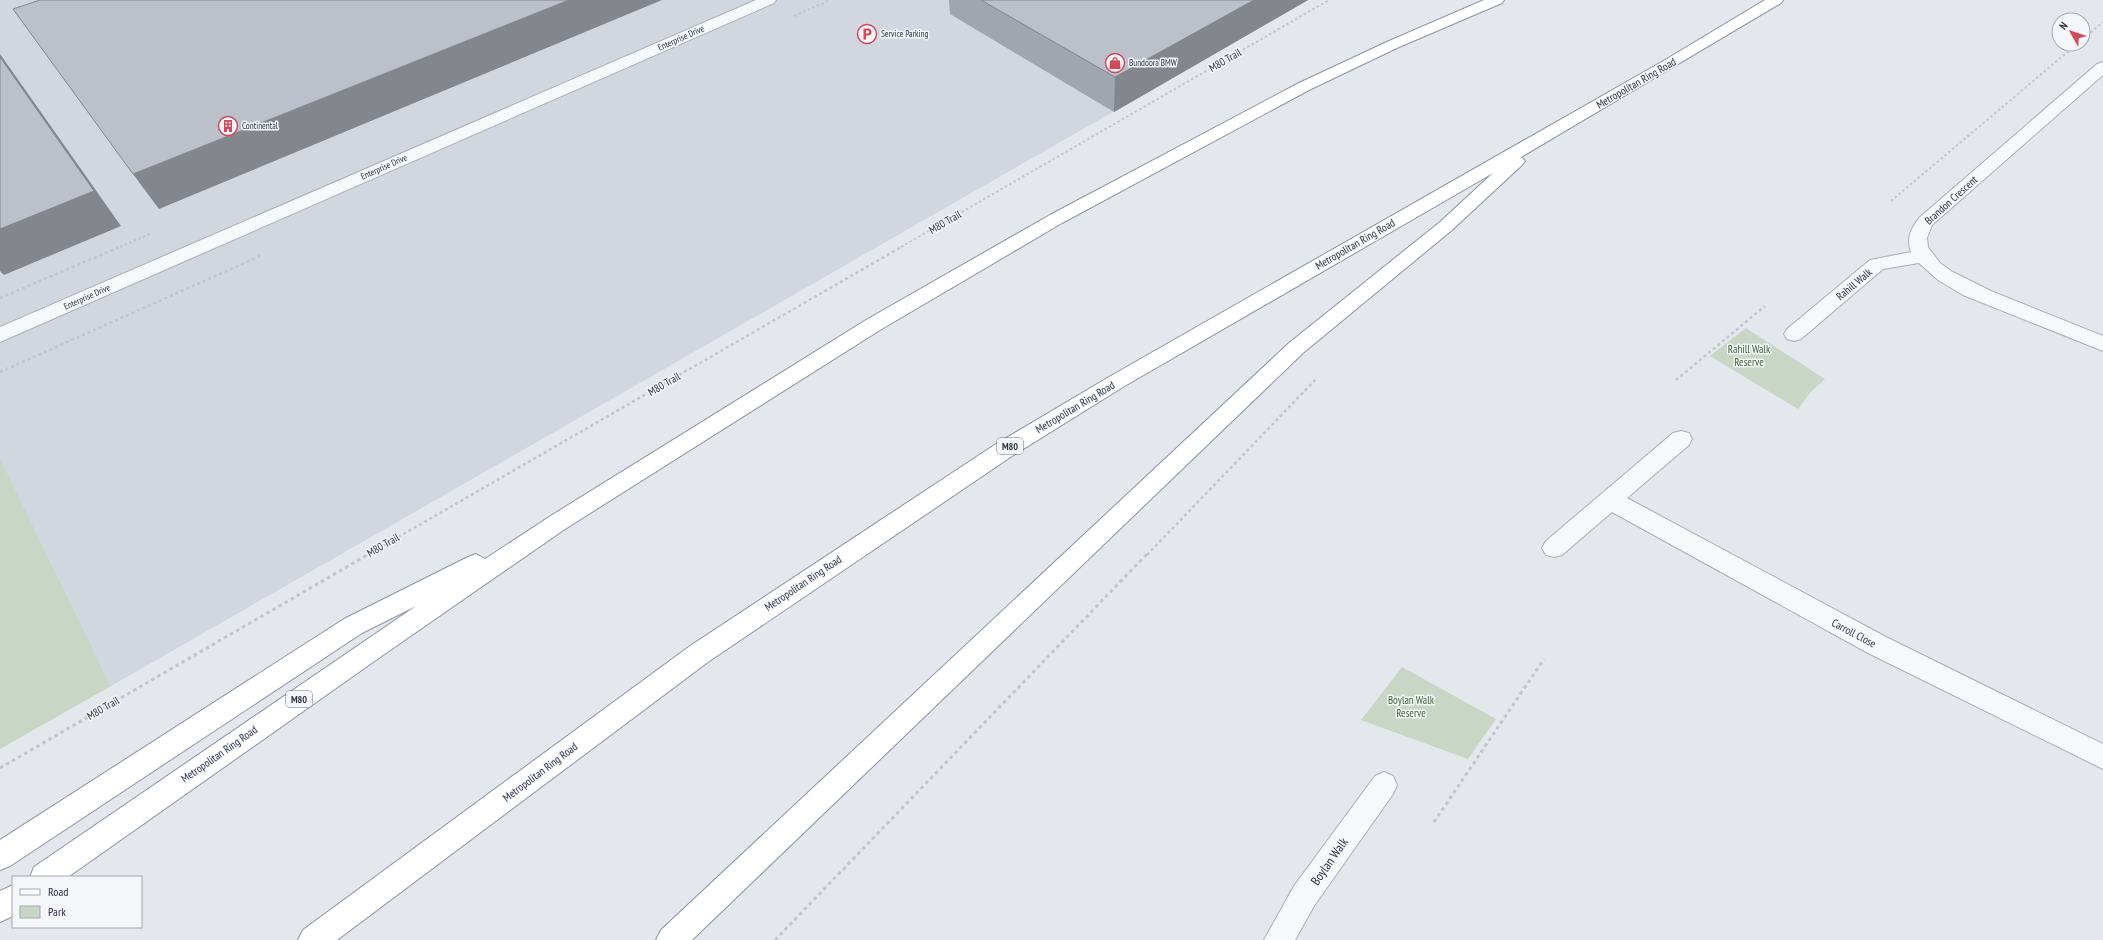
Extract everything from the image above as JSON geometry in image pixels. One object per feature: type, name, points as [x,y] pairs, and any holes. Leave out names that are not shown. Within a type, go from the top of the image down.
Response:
[{"type":"highway","name":"Metropolitan Ring Road","points":[[45,876],[354,661],[557,523],[873,325],[1063,215],[1305,86],[1387,47],[1497,0]]},
{"type":"highway","name":"Metropolitan Ring Road","points":[[313,940],[699,654],[1004,450],[1116,382],[1678,59],[1776,0]]},
{"type":"highway","points":[[671,940],[1296,348],[1446,226],[1547,134]]},
{"type":"highway","points":[[0,856],[353,626],[557,523]]},
{"type":"highway","points":[[0,908],[12,900]]},
{"type":"street","name":"Enterprise Drive","points":[[0,335],[769,0]]},
{"type":"street","name":"Brandon Crescent","points":[[2103,67],[1926,221],[1920,228],[1917,236],[1918,246],[1923,256],[1933,267],[1959,284],[2103,344]]},
{"type":"street","name":"Rahill Walk","points":[[1794,334],[1877,264],[1923,256]]},
{"type":"street","points":[[1554,548],[1681,439]]},
{"type":"street","name":"Carroll Close","points":[[1610,500],[1877,645],[2103,758]]},
{"type":"street","name":"Boylan Walk","points":[[1279,940],[1304,896],[1384,785]]},
{"type":"path","name":"M80 Trail","points":[[0,768],[443,510],[712,357],[1329,0]]},
{"type":"path","points":[[2091,32],[2103,22]]},
{"type":"path","points":[[1891,201],[2068,52]]},
{"type":"path","points":[[1676,380],[1765,306]]},
{"type":"path","points":[[775,940],[1317,378]]},
{"type":"path","points":[[1434,822],[1544,659]]},
{"type":"shaded area","points":[[0,0],[1308,0],[111,686],[0,458]]},
{"type":"green space","name":"Rahill Walk Reserve","points":[[1746,328],[1825,379],[1810,393],[1798,409],[1710,356]]},
{"type":"green space","points":[[0,458],[111,686],[0,749]]},
{"type":"green space","name":"Boylan Walk Reserve","points":[[1402,667],[1496,719],[1468,759],[1361,720]]},
{"type":"building","name":"Continental","points":[[40,0],[569,0],[133,174],[13,9]]},
{"type":"building","points":[[981,0],[1254,0],[1115,77]]},
{"type":"building","points":[[0,57],[94,191],[0,229]]},
{"type":"place","name":"Service Parking","points":[[867,34]]},
{"type":"place","name":"Bundoora BMW","points":[[1115,63]]},
{"type":"place","name":"Continental","points":[[228,126]]}]
